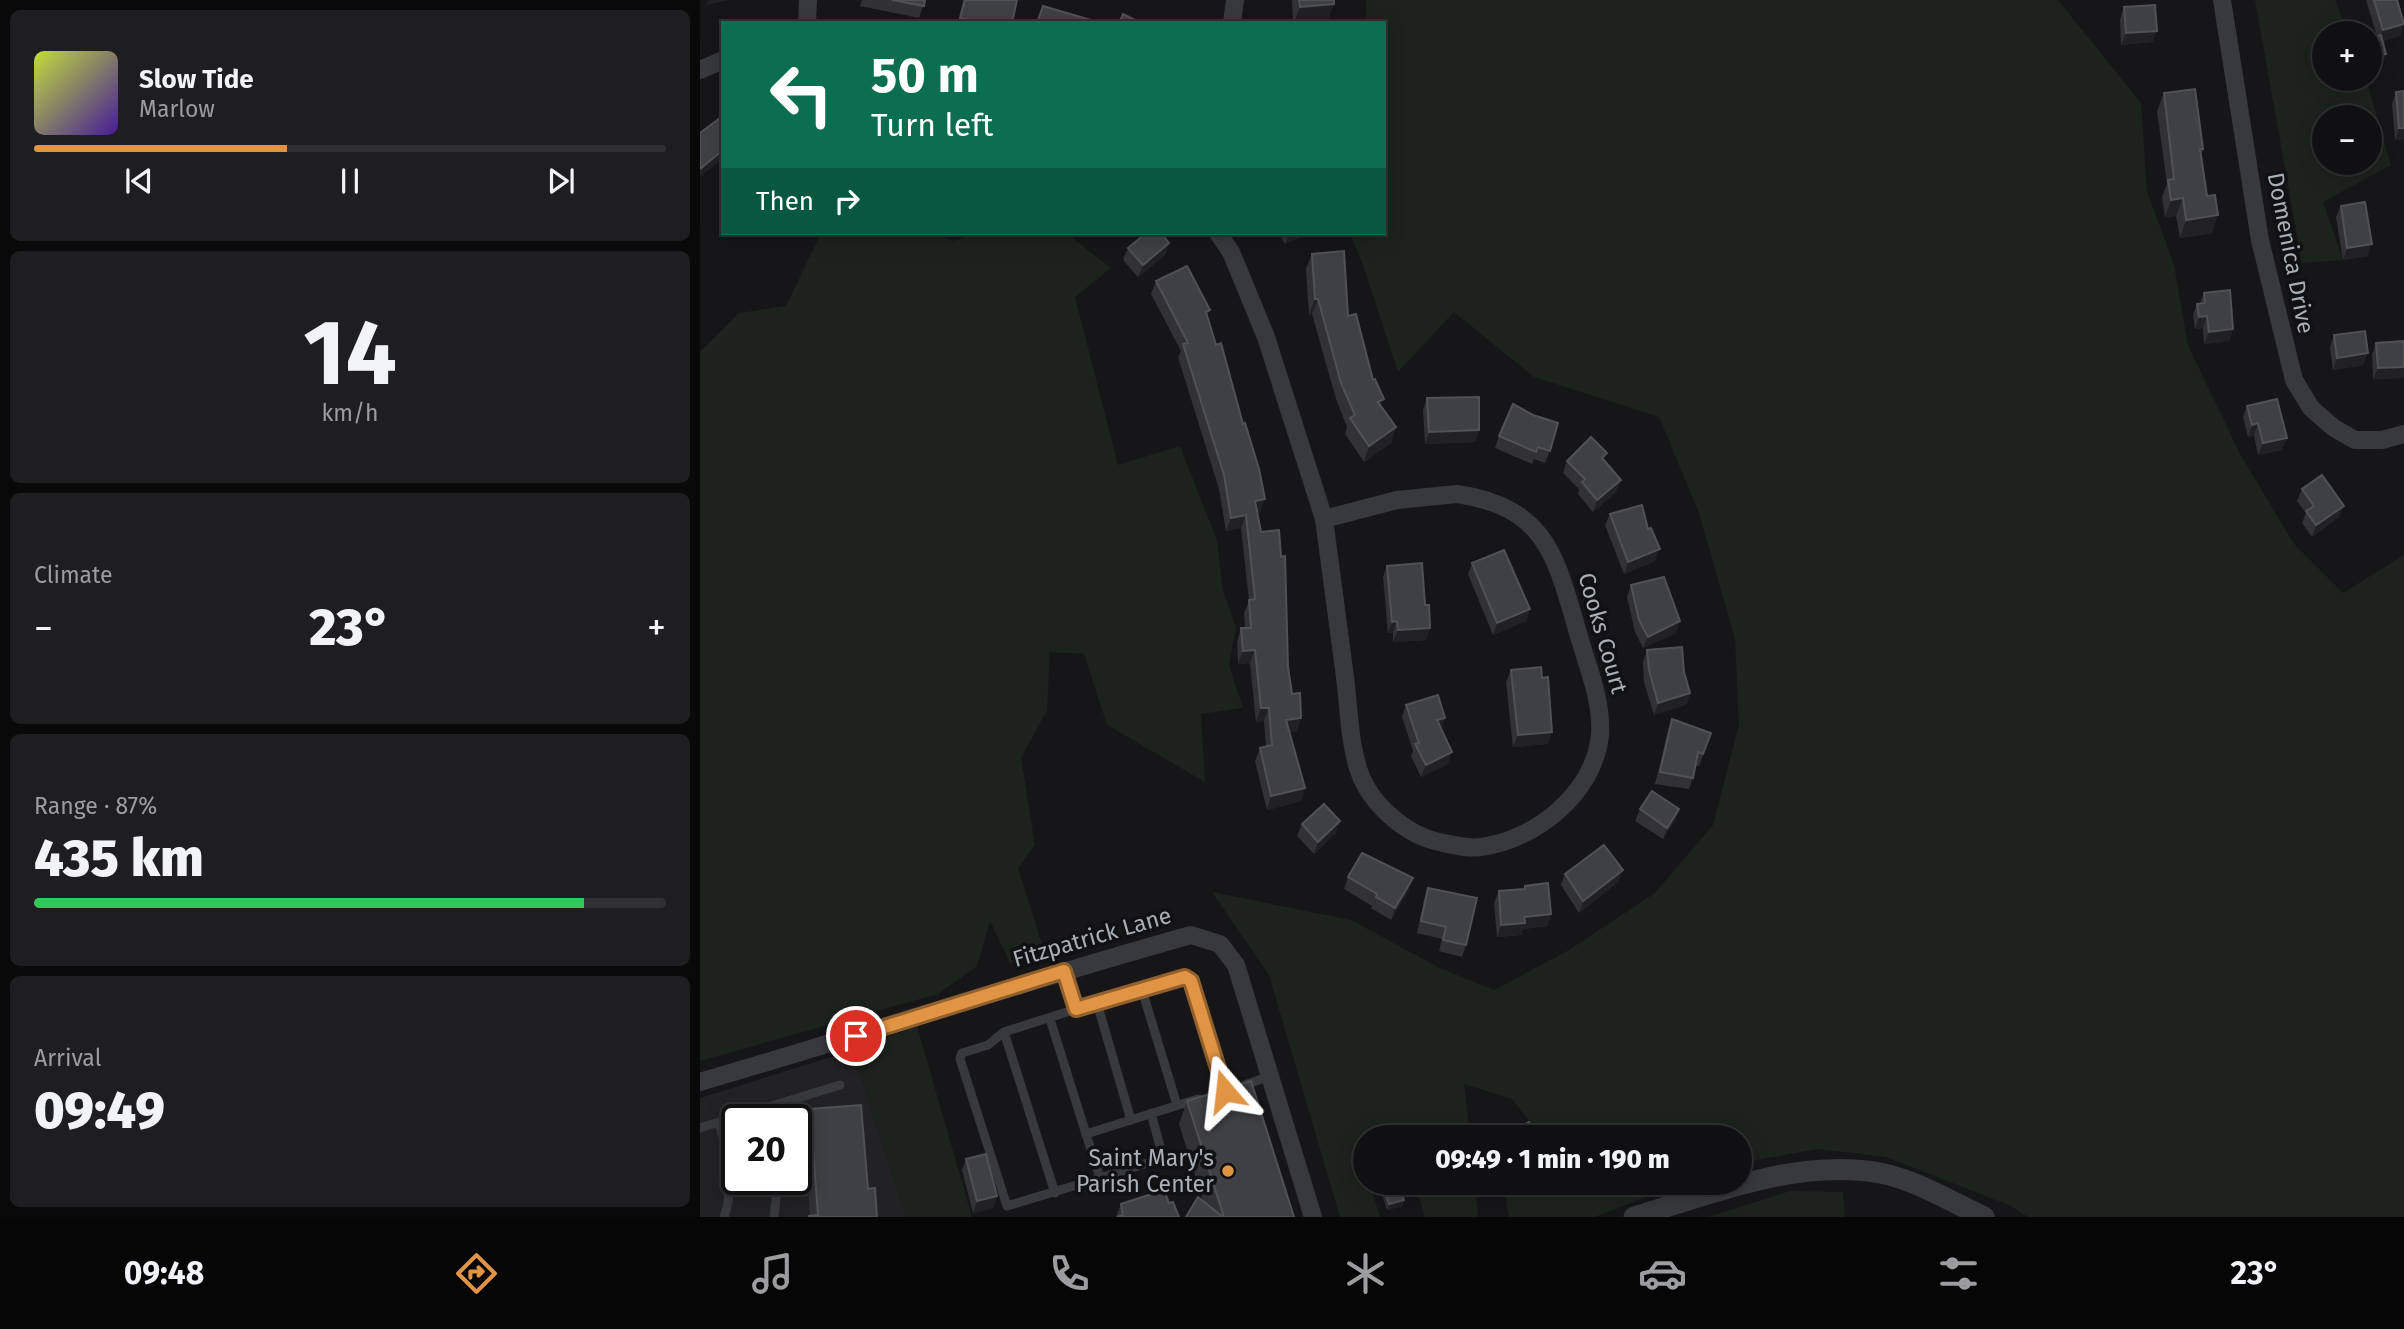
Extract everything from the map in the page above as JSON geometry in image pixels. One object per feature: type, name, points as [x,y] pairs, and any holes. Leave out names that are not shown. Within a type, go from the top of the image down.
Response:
[{"type":"street","points":[[807,0],[807,21]]},
{"type":"street","points":[[1232,21],[1235,0]]},
{"type":"street","name":"Domenica Drive","points":[[2222,0],[2260,240],[2294,380],[2311,408],[2334,428],[2355,440],[2382,440],[2404,434]]},
{"type":"street","points":[[700,70],[721,61]]},
{"type":"street","name":"Cooks Court","points":[[1219,235],[1231,253],[1266,337],[1324,519],[1353,746],[1367,788],[1391,816],[1412,831],[1434,841],[1478,848],[1528,834],[1565,805],[1577,789],[1593,764],[1600,736],[1599,701],[1558,565],[1546,542],[1521,516],[1503,505],[1457,494],[1397,500],[1324,519]]},
{"type":"street","name":"Fitzpatrick Lane","points":[[700,1082],[1191,935],[1220,944],[1236,965],[1313,1217]]},
{"type":"street","points":[[1634,1217],[1759,1180],[1812,1171],[1879,1173],[1898,1178],[1984,1217]]},
{"type":"lane","points":[[1064,971],[1076,1009]]},
{"type":"lane","points":[[1151,1113],[1161,1148],[1160,1158],[1007,1206],[960,1059],[962,1053],[988,1045],[1004,1032],[1189,978],[1225,1091]]},
{"type":"lane","points":[[1142,990],[1177,1105]]},
{"type":"lane","points":[[1097,1003],[1131,1119]]},
{"type":"lane","points":[[1049,1019],[1100,1178]]},
{"type":"lane","points":[[1004,1032],[1055,1193]]},
{"type":"lane","points":[[1086,1134],[1270,1076]]},
{"type":"lane","points":[[776,1104],[840,1085]]},
{"type":"lane","points":[[700,1128],[719,1122],[727,1150],[729,1176],[724,1217]]},
{"type":"lane","points":[[774,1217],[776,1195]]},
{"type":"shaded area","points":[[1366,0],[2058,0],[2141,103],[2147,191],[2174,265],[2188,345],[2240,454],[2294,544],[2343,593],[2404,555],[2404,1217],[2028,1217],[2011,1206],[1886,1157],[1818,1149],[1752,1161],[1752,1125],[1533,1125],[1512,1099],[1464,1084],[1469,1125],[1353,1125],[1353,1195],[1373,1195],[1380,1217],[1340,1217],[1269,975],[1212,892],[1351,920],[1440,968],[1494,990],[1569,950],[1655,893],[1713,825],[1739,725],[1735,639],[1699,513],[1659,417],[1534,377],[1454,312],[1398,372],[1362,262],[1350,235],[1386,235],[1386,21],[1366,21]]},
{"type":"shaded area","points":[[2255,0],[2335,0],[2343,21],[2312,21],[2312,91],[2369,91],[2374,105],[2312,105],[2312,175],[2373,175],[2323,202],[2343,260],[2302,263]]},
{"type":"shaded area","points":[[2382,134],[2391,165],[2382,170]]},
{"type":"shaded area","points":[[820,235],[936,235],[954,241],[971,235],[1069,235],[1111,268],[1075,297],[1118,465],[1180,446],[1217,540],[1223,591],[1236,627],[1229,665],[1243,708],[1201,714],[1205,782],[1107,725],[1084,654],[1050,652],[1047,710],[1021,758],[1035,845],[1018,868],[1046,957],[1010,963],[990,921],[977,966],[938,994],[700,1061],[700,352],[739,313],[786,306]]},
{"type":"shaded area","points":[[917,1026],[972,1217],[906,1217],[853,1050]]},
{"type":"shaded area","points":[[853,1050],[906,1217],[700,1217],[700,1098]]},
{"type":"shaded area","points":[[1790,1191],[1843,1192],[1845,1217],[1708,1217]]},
{"type":"shaded area","points":[[1418,1195],[1476,1195],[1478,1217],[1425,1217]]},
{"type":"shaded area","points":[[1505,1195],[1651,1195],[1595,1217],[1509,1217]]},
{"type":"building","points":[[892,0],[925,0],[924,6]]},
{"type":"building","points":[[965,0],[1017,0],[1012,21],[971,21],[960,18]]},
{"type":"building","points":[[1299,0],[1334,0],[1334,4],[1300,7]]},
{"type":"building","points":[[2374,0],[2397,0],[2404,24],[2383,30]]},
{"type":"building","points":[[2155,5],[2157,31],[2126,33],[2124,7]]},
{"type":"building","points":[[1043,6],[1094,21],[1038,21]]},
{"type":"building","points":[[1123,14],[1137,21],[1120,21]]},
{"type":"building","points":[[2382,39],[2386,54],[2382,55]]},
{"type":"building","points":[[2195,89],[2207,196],[2215,195],[2218,215],[2186,220],[2183,198],[2171,200],[2168,180],[2174,179],[2164,93]]},
{"type":"building","points":[[2404,91],[2404,128],[2399,128],[2396,92]]},
{"type":"building","points":[[721,119],[721,152],[700,169],[700,133]]},
{"type":"building","points":[[2365,202],[2372,244],[2347,248],[2341,206]]},
{"type":"building","points":[[1144,235],[1163,235],[1169,243],[1143,265],[1128,248]]},
{"type":"building","points":[[1344,251],[1348,316],[1356,314],[1373,380],[1375,379],[1384,399],[1378,402],[1396,427],[1369,446],[1350,418],[1355,415],[1341,383],[1318,299],[1315,299],[1312,254]]},
{"type":"building","points":[[1187,266],[1210,310],[1206,312],[1216,345],[1221,343],[1243,424],[1245,423],[1259,469],[1265,499],[1255,501],[1261,532],[1279,530],[1281,557],[1285,556],[1288,667],[1292,694],[1300,693],[1301,718],[1286,720],[1305,788],[1271,796],[1260,748],[1272,745],[1269,708],[1261,708],[1255,650],[1243,651],[1241,628],[1251,628],[1249,600],[1255,599],[1246,515],[1231,518],[1224,475],[1183,344],[1188,343],[1156,281]]},
{"type":"building","points":[[2230,290],[2233,329],[2209,332],[2207,316],[2199,317],[2197,304],[2205,303],[2204,293]]},
{"type":"building","points":[[2365,331],[2368,353],[2337,358],[2334,335]]},
{"type":"building","points":[[2404,341],[2404,367],[2378,368],[2376,343]]},
{"type":"building","points":[[1479,397],[1479,430],[1429,432],[1427,398]]},
{"type":"building","points":[[2277,399],[2287,438],[2263,443],[2258,423],[2252,425],[2247,406]]},
{"type":"building","points":[[1513,404],[1533,415],[1558,423],[1550,451],[1538,447],[1536,452],[1499,436]]},
{"type":"building","points":[[1591,437],[1607,453],[1602,458],[1621,480],[1597,500],[1582,482],[1585,479],[1567,461]]},
{"type":"building","points":[[2322,475],[2344,506],[2316,525],[2306,511],[2314,506],[2302,489]]},
{"type":"building","points":[[1642,505],[1648,529],[1651,528],[1660,549],[1628,562],[1610,514]]},
{"type":"building","points":[[1504,550],[1530,609],[1497,623],[1472,563]]},
{"type":"building","points":[[1422,563],[1425,605],[1429,605],[1430,628],[1398,630],[1397,621],[1392,622],[1387,566]]},
{"type":"building","points":[[1664,577],[1680,621],[1648,637],[1639,620],[1631,585]]},
{"type":"building","points":[[1682,647],[1684,672],[1690,693],[1658,703],[1649,670],[1647,650]]},
{"type":"building","points":[[1541,667],[1542,678],[1548,677],[1552,732],[1518,735],[1511,670]]},
{"type":"building","points":[[1438,695],[1445,718],[1437,720],[1452,752],[1426,765],[1415,744],[1419,743],[1406,705]]},
{"type":"building","points":[[1672,719],[1711,733],[1703,754],[1698,752],[1693,778],[1660,772]]},
{"type":"building","points":[[1652,791],[1679,809],[1667,828],[1640,809]]},
{"type":"building","points":[[1324,804],[1340,821],[1318,842],[1302,824]]},
{"type":"building","points":[[1604,845],[1623,870],[1583,901],[1565,874]]},
{"type":"building","points":[[1362,853],[1413,878],[1395,908],[1348,877]]},
{"type":"building","points":[[1548,883],[1551,914],[1524,917],[1525,923],[1501,925],[1499,891],[1525,889],[1525,886]]},
{"type":"building","points":[[1428,888],[1477,898],[1466,945],[1443,940],[1446,927],[1421,921]]},
{"type":"building","name":"Saint Mary's Parish Center","points":[[1251,1081],[1294,1217],[1224,1217],[1187,1101]]},
{"type":"building","points":[[861,1105],[868,1189],[875,1188],[877,1217],[809,1217],[818,1215],[812,1109]]},
{"type":"building","points":[[986,1154],[997,1196],[977,1201],[966,1159]]},
{"type":"building","points":[[1164,1190],[1179,1217],[1117,1217],[1123,1215],[1121,1204]]},
{"type":"building","points":[[1386,1195],[1402,1195],[1404,1200],[1389,1204]]},
{"type":"building","points":[[1198,1197],[1223,1217],[1186,1217]]},
{"type":"place","name":"Saint Mary's Parish Center","points":[[1228,1171]]},
{"type":"route","points":[[856,1036],[1012,985],[1064,971],[1076,1009],[1185,977],[1191,981],[1225,1091]]}]
